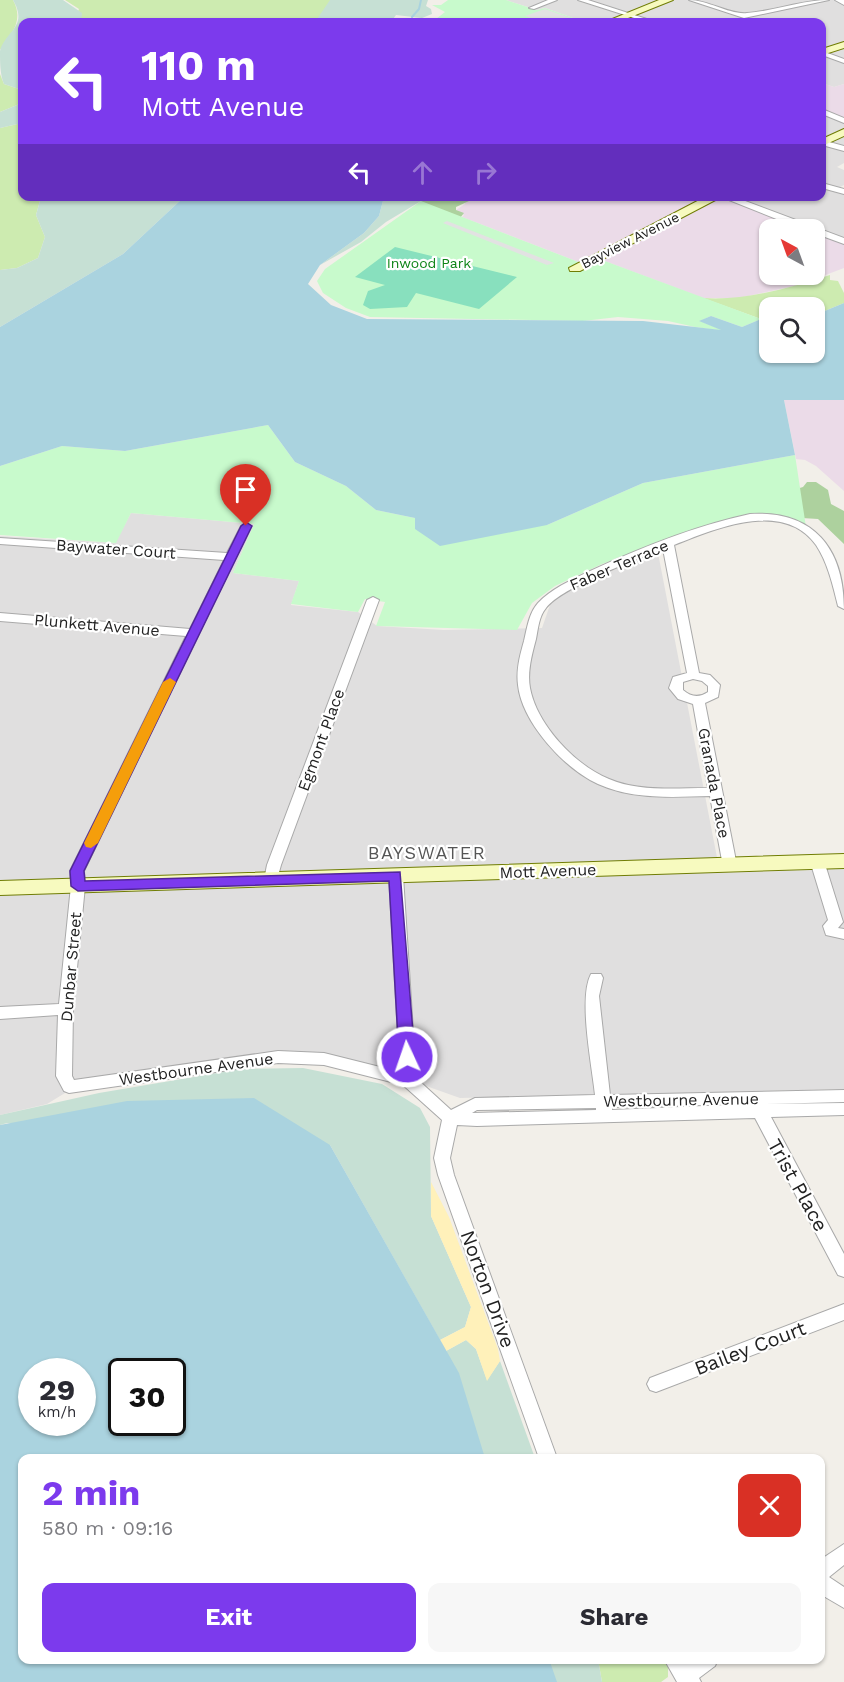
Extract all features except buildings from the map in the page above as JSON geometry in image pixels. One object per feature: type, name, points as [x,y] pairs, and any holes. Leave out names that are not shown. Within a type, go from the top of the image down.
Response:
[{"type":"street","points":[[531,8],[554,0]]},
{"type":"street","points":[[581,0],[639,18]]},
{"type":"street","points":[[621,18],[669,0]]},
{"type":"street","points":[[692,0],[744,16],[802,2],[826,0]]},
{"type":"street","points":[[838,0],[844,3]]},
{"type":"street","points":[[826,51],[844,45]]},
{"type":"street","points":[[826,54],[844,61]]},
{"type":"street","points":[[826,113],[844,121]]},
{"type":"street","points":[[826,141],[844,132]]},
{"type":"street","points":[[826,143],[844,149]]},
{"type":"street","points":[[826,186],[844,192]]},
{"type":"street","name":"Bayview Avenue","points":[[575,268],[707,201]]},
{"type":"street","points":[[736,201],[785,219]]},
{"type":"street","points":[[825,234],[844,241]]},
{"type":"street","name":"Faber Terrace","points":[[716,792],[638,790],[614,785],[591,776],[578,767],[545,731],[531,708],[525,690],[525,657],[533,627],[544,602],[587,576],[723,524],[751,517],[783,521],[806,530],[823,547],[842,591]]},
{"type":"street","name":"Dunbar Street","points":[[69,1087],[64,1076],[66,1009],[78,886],[77,871],[246,526]]},
{"type":"street","name":"Baywater Court","points":[[0,541],[231,557]]},
{"type":"street","points":[[668,544],[693,675]]},
{"type":"street","points":[[842,591],[844,606]]},
{"type":"street","name":"Egmont Place","points":[[271,880],[274,865],[373,600]]},
{"type":"street","name":"Plunkett Avenue","points":[[0,618],[194,633]]},
{"type":"street","points":[[693,675],[706,678],[714,685],[715,690],[710,697],[698,700],[685,698],[675,688],[675,684],[681,677],[693,675]]},
{"type":"street","name":"Granada Place","points":[[698,700],[730,866]]},
{"type":"street","points":[[817,861],[841,927]]},
{"type":"street","name":"Mott Avenue","points":[[0,888],[844,861]]},
{"type":"street","points":[[396,876],[408,1080]]},
{"type":"street","points":[[596,978],[592,996],[604,1108]]},
{"type":"street","points":[[0,1013],[66,1009]]},
{"type":"street","name":"Westbourne Avenue","points":[[69,1087],[278,1057],[324,1059],[408,1080],[450,1118],[477,1120],[604,1108],[758,1104],[844,1096]]},
{"type":"street","name":"Westbourne Avenue","points":[[758,1104],[844,1109]]},
{"type":"street","name":"Trist Place","points":[[758,1104],[844,1270]]},
{"type":"street","name":"Norton Drive","points":[[450,1118],[442,1158],[446,1175],[547,1454]]},
{"type":"street","name":"Bailey Court","points":[[656,1384],[844,1312]]},
{"type":"street","points":[[825,1568],[844,1553]]},
{"type":"street","points":[[825,1585],[844,1598]]},
{"type":"street","points":[[678,1664],[688,1679],[703,1664]]},
{"type":"shaded area","points":[[506,0],[844,0],[844,84],[834,87],[826,84],[826,18],[573,18],[545,8],[537,10]]},
{"type":"shaded area","points":[[545,9],[571,18],[531,18],[525,16]]},
{"type":"shaded area","points":[[826,84],[834,87],[844,84],[844,121],[830,115],[826,116]]},
{"type":"shaded area","points":[[830,115],[844,121],[844,163],[837,167],[844,170],[844,185],[836,189],[844,192],[844,241],[825,234],[825,219],[782,219],[731,201],[826,201],[826,116]]},
{"type":"shaded area","points":[[466,201],[732,201],[783,219],[759,219],[759,285],[799,285],[739,298],[703,298],[594,257],[581,263],[462,217],[464,215],[456,210]]},
{"type":"shaded area","points":[[447,221],[554,263],[547,265],[443,223]]},
{"type":"shaded area","points":[[825,234],[844,241],[844,268],[825,275]]},
{"type":"shaded area","points":[[784,400],[844,400],[844,491],[816,466],[805,460],[796,459]]},
{"type":"shaded area","points":[[131,513],[254,524],[233,573],[299,581],[291,605],[358,612],[377,626],[444,630],[542,628],[550,605],[566,591],[585,581],[658,553],[720,873],[844,869],[844,1089],[460,1098],[381,1070],[285,1051],[83,1082],[47,1104],[0,1115],[0,536],[115,543]]},
{"type":"green space","points":[[0,0],[13,0],[17,20],[0,50]]},
{"type":"green space","points":[[13,0],[63,0],[82,13],[81,18],[18,18],[18,89],[4,84],[0,68],[0,51],[17,23],[17,9]]},
{"type":"green space","points":[[65,0],[334,0],[318,18],[75,18],[79,9]]},
{"type":"green space","points":[[330,0],[428,0],[426,6],[431,9],[432,14],[422,18],[396,15],[394,18],[318,18]]},
{"type":"green space","points":[[448,0],[506,0],[537,10],[545,8],[573,18],[437,18],[445,12],[432,5],[441,5]]},
{"type":"green space","points":[[0,74],[4,84],[18,89],[18,105],[0,112]]},
{"type":"green space","points":[[18,105],[18,124],[0,128],[0,112]]},
{"type":"green space","points":[[18,124],[18,201],[40,201],[36,215],[45,237],[38,258],[17,268],[0,270],[0,128]]},
{"type":"green space","points":[[40,201],[180,201],[123,254],[0,327],[0,270],[17,268],[38,258],[45,237],[36,215]]},
{"type":"green space","points":[[383,201],[421,201],[386,222],[361,242],[320,265],[364,233],[379,216]]},
{"type":"green space","name":"Inwood Park","points":[[421,201],[581,263],[594,257],[759,320],[742,327],[711,316],[700,321],[725,331],[668,321],[618,317],[583,321],[370,317],[346,308],[323,293],[317,281],[325,269]]},
{"type":"green space","points":[[469,201],[456,207],[456,210],[464,213],[460,218],[421,202]]},
{"type":"green space","points":[[395,247],[517,277],[479,309],[416,293],[407,307],[370,309],[363,305],[368,291],[385,285],[355,277]]},
{"type":"green space","points":[[830,275],[830,280],[838,281],[844,293],[844,303],[825,311],[825,297],[759,297],[759,318],[703,298],[735,298],[796,285],[825,285],[825,276]]},
{"type":"green space","points":[[268,425],[295,462],[346,486],[376,510],[415,518],[547,525],[643,483],[795,455],[806,527],[751,515],[711,524],[602,564],[555,586],[532,603],[517,630],[376,626],[385,602],[365,599],[358,612],[291,604],[299,581],[233,573],[254,524],[131,513],[116,543],[0,535],[0,466],[62,446],[125,451]]},
{"type":"green space","points":[[807,482],[816,482],[828,490],[831,504],[844,511],[844,544],[818,519],[786,517],[783,493],[803,487]]},
{"type":"green space","points":[[303,1068],[382,1084],[420,1108],[430,1127],[431,1216],[471,1307],[465,1327],[440,1340],[330,1145],[7,1123],[0,1125],[0,1115],[99,1093],[241,1069]]},
{"type":"green space","points":[[466,1340],[476,1349],[487,1380],[500,1361],[534,1454],[481,1454],[446,1351]]},
{"type":"green space","points":[[550,1664],[599,1664],[602,1682],[556,1682]]},
{"type":"green space","points":[[599,1664],[666,1664],[668,1667],[668,1677],[661,1682],[602,1682]]},
{"type":"sand","points":[[431,1182],[449,1217],[498,1349],[500,1361],[487,1381],[476,1349],[466,1340],[446,1351],[440,1340],[465,1327],[471,1307],[431,1216]]},
{"type":"water","points":[[180,201],[383,201],[379,216],[364,233],[320,265],[308,284],[331,305],[367,319],[643,321],[721,330],[699,321],[711,316],[742,327],[759,320],[759,363],[825,363],[825,311],[844,303],[844,400],[784,400],[795,455],[643,483],[547,525],[440,546],[415,529],[415,518],[376,510],[346,486],[295,462],[268,425],[125,451],[62,446],[0,466],[0,327],[123,254]]},
{"type":"water","points":[[254,1098],[330,1145],[459,1373],[484,1454],[18,1454],[18,1664],[551,1664],[557,1682],[0,1682],[0,1125],[127,1101]]},
{"type":"waterway","points":[[412,17],[419,9],[421,0]]},
{"type":"slow traffic","points":[[91,843],[170,682]]},
{"type":"district","name":"BAYSWATER","points":[[427,852]]},
{"type":"route","points":[[246,526],[77,871],[78,886],[396,876],[407,1057]]}]
